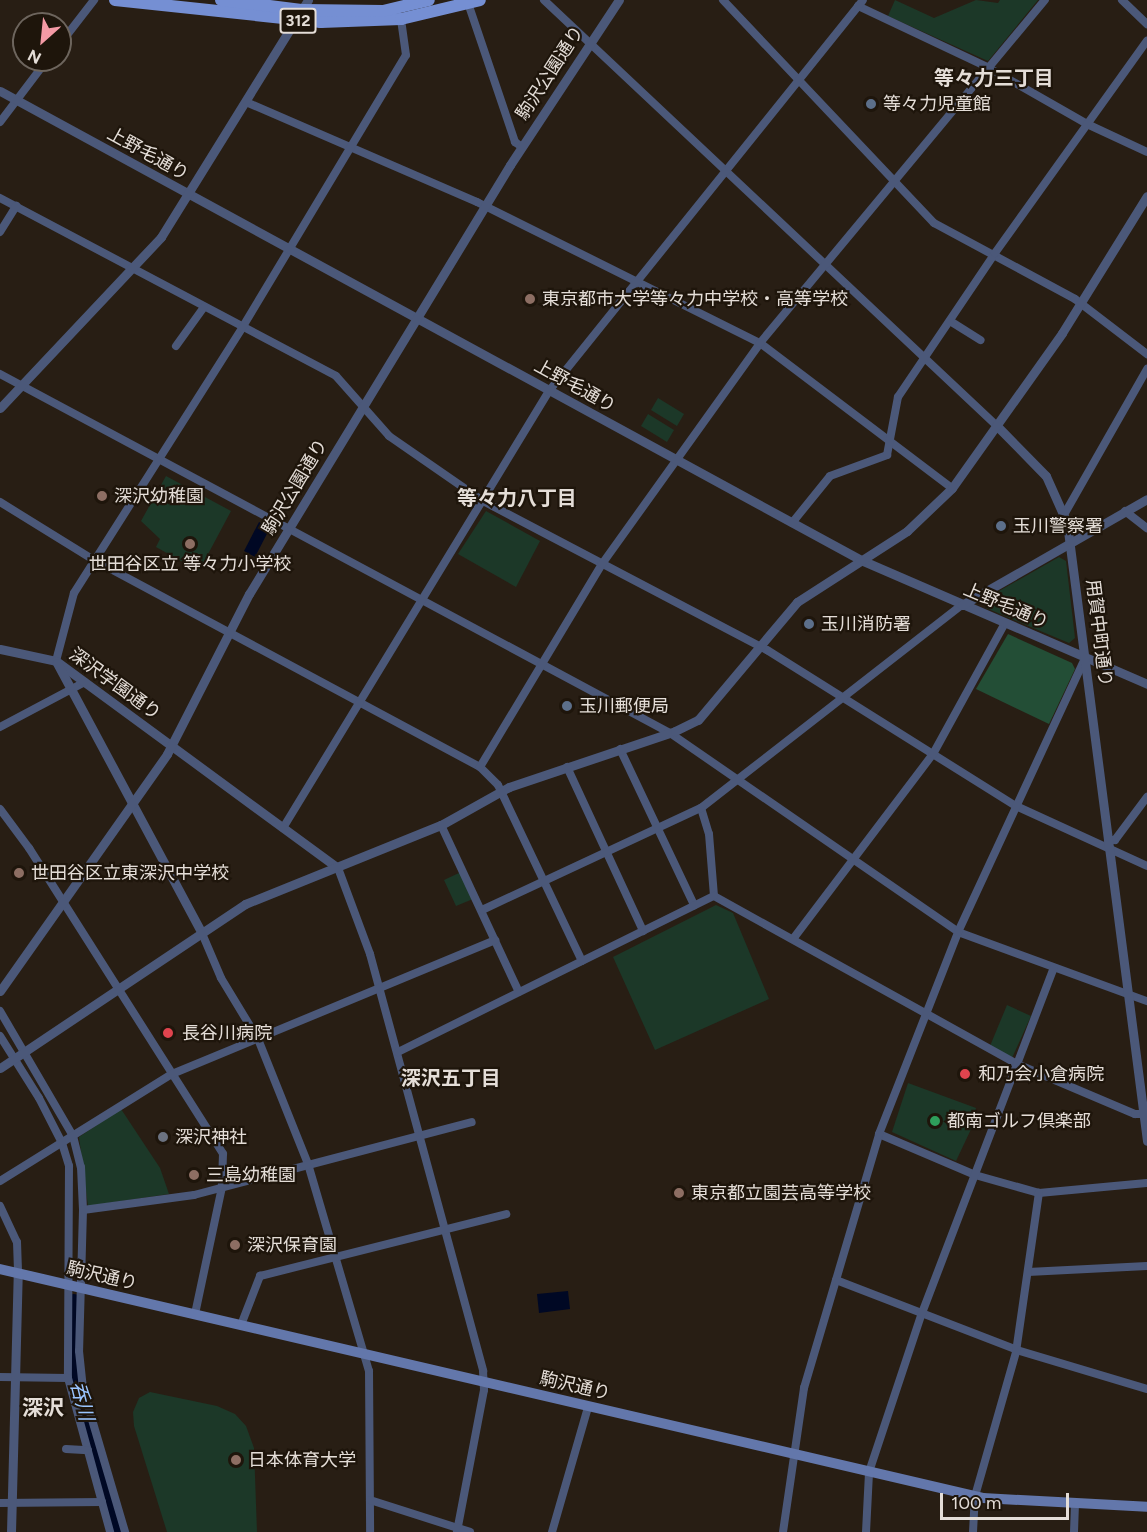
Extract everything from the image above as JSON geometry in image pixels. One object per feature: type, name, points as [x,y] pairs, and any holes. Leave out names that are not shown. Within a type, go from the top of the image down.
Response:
[{"type":"main road","name":"312","points":[[115,0],[295,21],[401,19],[467,1],[480,0]]},
{"type":"main road","name":"312","points":[[221,0],[383,11],[429,0]]},
{"type":"main road","name":"駒沢通り","points":[[0,1269],[975,1496],[1075,1505],[1147,1507]]},
{"type":"street","points":[[72,28],[94,0]]},
{"type":"street","points":[[544,0],[997,426]]},
{"type":"street","name":"駒沢公園通り","points":[[0,991],[171,746],[228,632],[289,528],[485,206],[619,0]]},
{"type":"street","points":[[723,0],[934,223],[995,253],[1081,302],[1147,354]]},
{"type":"street","points":[[480,767],[602,564],[760,343],[1045,0]]},
{"type":"street","points":[[1122,0],[1147,24]]},
{"type":"street","points":[[467,1],[515,142],[522,147]]},
{"type":"street","points":[[283,828],[549,391],[861,3],[989,68],[1087,124],[1147,152]]},
{"type":"street","points":[[0,408],[161,237],[189,196],[306,5]]},
{"type":"street","points":[[370,1532],[370,1378],[308,1164],[258,1039],[221,978],[201,931],[56,661],[74,593],[242,328],[406,55],[401,19]]},
{"type":"street","points":[[792,523],[830,476],[887,455],[898,397],[995,253],[1147,41]]},
{"type":"street","points":[[0,122],[38,72]]},
{"type":"street","name":"上野毛通り","points":[[0,91],[861,560],[1147,684]]},
{"type":"street","points":[[246,102],[485,206],[638,280],[760,343],[952,488]]},
{"type":"street","points":[[0,1068],[201,931],[245,904],[441,825],[501,791],[670,733],[702,716],[806,594],[916,524],[952,488],[1081,302],[1147,196]]},
{"type":"street","points":[[0,198],[336,376],[389,436],[483,501],[760,647],[1016,806],[1108,844],[1147,866]]},
{"type":"street","points":[[0,232],[16,206]]},
{"type":"street","points":[[176,346],[204,307]]},
{"type":"street","points":[[950,321],[980,340]]},
{"type":"street","points":[[1065,513],[1147,369]]},
{"type":"street","points":[[0,374],[670,733],[958,932],[1147,1001]]},
{"type":"street","name":"用賀中町通り","points":[[997,426],[1041,469],[1065,513],[1071,542],[1126,994],[1145,1114],[1147,1141]]},
{"type":"street","points":[[482,910],[701,808],[962,605],[1147,499]]},
{"type":"street","points":[[0,502],[94,560],[480,767],[501,791],[582,961]]},
{"type":"street","points":[[1125,511],[1147,528]]},
{"type":"street","points":[[793,939],[933,754],[1005,623]]},
{"type":"street","name":"深沢学園通り","points":[[0,649],[56,661],[338,867]]},
{"type":"street","points":[[783,1532],[804,1388],[879,1134],[958,932],[1085,658]]},
{"type":"street","points":[[0,727],[69,687],[85,682]]},
{"type":"street","points":[[620,749],[694,905]]},
{"type":"street","points":[[567,767],[642,931]]},
{"type":"street","points":[[1108,844],[1115,840],[1147,797]]},
{"type":"street","points":[[701,808],[709,834],[714,896]]},
{"type":"street","points":[[0,809],[223,1154],[222,1187],[195,1314]]},
{"type":"street","points":[[441,825],[519,992]]},
{"type":"street","points":[[338,867],[380,988],[484,1381],[457,1529]]},
{"type":"street","points":[[398,1052],[714,896]]},
{"type":"street","points":[[714,896],[924,1015],[1017,1064],[1145,1114]]},
{"type":"street","points":[[0,1181],[172,1074],[495,940]]},
{"type":"street","points":[[866,1532],[869,1472],[922,1313],[1054,968]]},
{"type":"street","points":[[0,1011],[74,1136],[81,1167],[83,1209],[80,1288],[83,1389],[125,1532]]},
{"type":"street","points":[[0,1036],[62,1143],[69,1166],[66,1284],[68,1378],[110,1532]]},
{"type":"street","points":[[83,1209],[194,1195],[472,1122]]},
{"type":"street","points":[[879,1134],[975,1176],[1039,1193],[1147,1183]]},
{"type":"street","points":[[973,1532],[975,1496],[1017,1350],[1039,1193]]},
{"type":"street","points":[[0,1206],[16,1242],[18,1273],[11,1532]]},
{"type":"street","points":[[241,1325],[261,1276],[334,1255],[506,1214]]},
{"type":"street","points":[[1028,1272],[1147,1266]]},
{"type":"street","points":[[836,1280],[1017,1350],[1147,1389]]},
{"type":"street","points":[[0,1377],[68,1378]]},
{"type":"street","points":[[552,1532],[588,1407]]},
{"type":"street","points":[[66,1449],[88,1450]]},
{"type":"street","points":[[370,1500],[470,1532]]},
{"type":"street","points":[[0,1503],[102,1502]]},
{"type":"street","points":[[1074,1532],[1075,1505]]},
{"type":"green space","points":[[895,0],[934,18],[976,0],[998,3],[1000,0],[1038,0],[988,61],[888,16]]},
{"type":"green space","points":[[658,398],[684,414],[677,426],[651,410]]},
{"type":"green space","points":[[648,414],[674,430],[667,442],[641,426]]},
{"type":"green space","points":[[166,476],[231,511],[199,571],[156,547],[160,539],[141,521]]},
{"type":"green space","points":[[486,511],[540,541],[516,587],[458,554]]},
{"type":"green space","points":[[1059,557],[1066,561],[1075,638],[1069,643],[986,608],[985,599]]},
{"type":"green space","points":[[1008,634],[1072,663],[1075,669],[1049,724],[976,689]]},
{"type":"green space","points":[[461,872],[473,899],[456,906],[444,880]]},
{"type":"green space","points":[[716,905],[733,913],[769,999],[655,1050],[613,957]]},
{"type":"green space","points":[[1007,1005],[1031,1016],[1012,1058],[990,1046]]},
{"type":"green space","name":"都南ゴルフ倶楽部","points":[[908,1083],[976,1108],[973,1125],[956,1161],[892,1132]]},
{"type":"green space","points":[[121,1109],[160,1168],[169,1194],[88,1206],[79,1137]]},
{"type":"green space","points":[[69,1306],[76,1307],[76,1349],[122,1532],[115,1532],[72,1377]]},
{"type":"green space","points":[[150,1392],[217,1406],[235,1414],[246,1426],[254,1448],[257,1532],[167,1532],[134,1426],[133,1412],[139,1398]]},
{"type":"water","points":[[259,522],[270,528],[255,557],[244,551]]},
{"type":"water","points":[[568,1291],[570,1309],[539,1313],[537,1294]]},
{"type":"waterway","name":"呑川","points":[[73,1301],[72,1347],[77,1386],[118,1532]]},
{"type":"place","name":"等々力児童館","points":[[871,104]]},
{"type":"place","name":"東京都市大学等々力中学校・高等学校","points":[[530,299]]},
{"type":"place","name":"深沢幼稚園","points":[[102,496]]},
{"type":"place","name":"玉川警察署","points":[[1001,526]]},
{"type":"place","name":"世田谷区立 等々力小学校","points":[[190,544]]},
{"type":"place","name":"玉川消防署","points":[[809,624]]},
{"type":"place","name":"玉川郵便局","points":[[567,706]]},
{"type":"place","name":"世田谷区立東深沢中学校","points":[[19,873]]},
{"type":"place","name":"長谷川病院","points":[[168,1033]]},
{"type":"place","name":"和乃会小倉病院","points":[[965,1074]]},
{"type":"place","name":"都南ゴルフ倶楽部","points":[[935,1121]]},
{"type":"place","name":"深沢神社","points":[[163,1137]]},
{"type":"place","name":"三島幼稚園","points":[[194,1175]]},
{"type":"place","name":"東京都立園芸高等学校","points":[[679,1193]]},
{"type":"place","name":"深沢保育園","points":[[235,1245]]},
{"type":"place","name":"日本体育大学","points":[[236,1460]]},
{"type":"district","name":"等々力三丁目","points":[[994,78]]},
{"type":"district","name":"等々力八丁目","points":[[517,498]]},
{"type":"district","name":"深沢五丁目","points":[[451,1078]]},
{"type":"district","name":"深沢","points":[[43,1408]]}]
